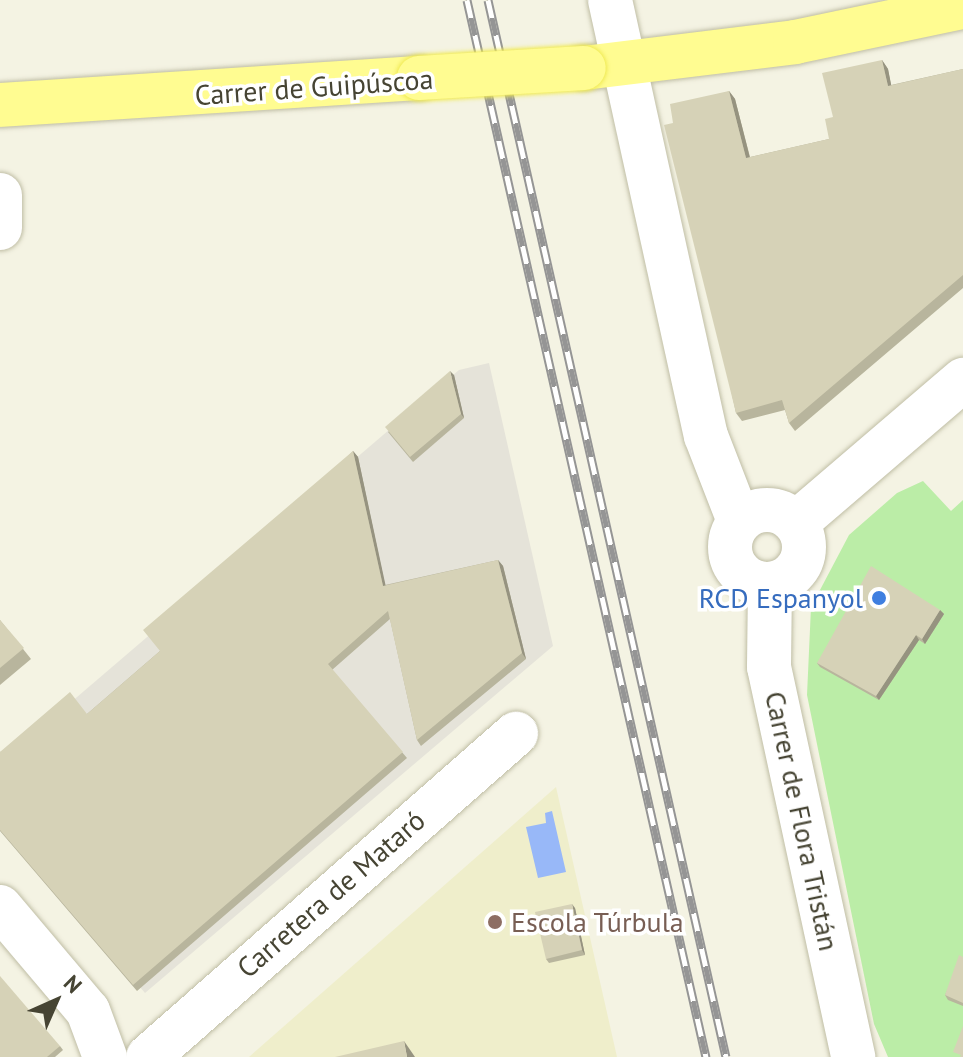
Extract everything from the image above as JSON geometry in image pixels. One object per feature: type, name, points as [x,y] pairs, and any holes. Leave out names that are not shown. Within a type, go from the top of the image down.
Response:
[{"type":"main road","name":"Carrer de Guipúscoa","points":[[0,105],[628,64],[795,42],[963,7]]},
{"type":"street","points":[[610,0],[628,64],[706,436],[739,521]]},
{"type":"street","points":[[0,195],[0,228]]},
{"type":"street","points":[[796,523],[963,380]]},
{"type":"street","points":[[765,509],[796,523],[804,543],[800,563],[785,579],[770,584],[749,580],[734,565],[730,540],[739,521],[765,509]]},
{"type":"street","name":"Carrer de Flora Tristán","points":[[770,584],[769,667],[853,1057]]},
{"type":"street","name":"Carretera de Mataró","points":[[148,1057],[516,734]]},
{"type":"street","points":[[0,907],[88,1011],[105,1057]]},
{"type":"shaded area","points":[[489,363],[553,646],[145,993],[0,824],[0,763],[459,370]]},
{"type":"shaded area","name":"Escola Túrbula","points":[[556,787],[617,1057],[249,1057]]},
{"type":"green space","points":[[923,481],[951,511],[963,500],[963,1057],[888,1057],[874,1024],[807,695],[811,607],[849,535],[897,493]]},
{"type":"water","points":[[552,811],[566,872],[538,878],[526,827],[546,823],[545,813]]},
{"type":"building","points":[[882,60],[888,86],[963,69],[963,275],[789,423],[782,400],[736,413],[664,125],[673,123],[670,104],[729,91],[746,158],[829,139],[825,119],[833,117],[822,73]]},
{"type":"building","points":[[450,371],[461,414],[410,457],[385,427]]},
{"type":"building","points":[[353,451],[383,586],[498,560],[522,653],[417,740],[388,611],[328,664],[403,752],[133,985],[0,830],[0,752],[70,692],[87,714],[160,651],[143,630]]},
{"type":"building","points":[[871,566],[940,610],[922,639],[916,635],[876,696],[817,663]]},
{"type":"building","points":[[0,620],[24,648],[0,668]]},
{"type":"building","points":[[572,904],[582,950],[546,959],[535,912]]},
{"type":"building","points":[[959,955],[963,957],[963,1003],[945,995]]},
{"type":"building","points":[[0,976],[60,1046],[47,1057],[0,1057]]},
{"type":"building","points":[[963,1026],[963,1057],[960,1057],[953,1052]]},
{"type":"building","points":[[404,1041],[407,1057],[335,1057]]},
{"type":"railway","points":[[467,0],[706,1057]]},
{"type":"railway","points":[[488,0],[726,1057]]},
{"type":"place","name":"RCD Espanyol","points":[[879,598]]},
{"type":"place","name":"Escola Túrbula","points":[[495,922]]}]
